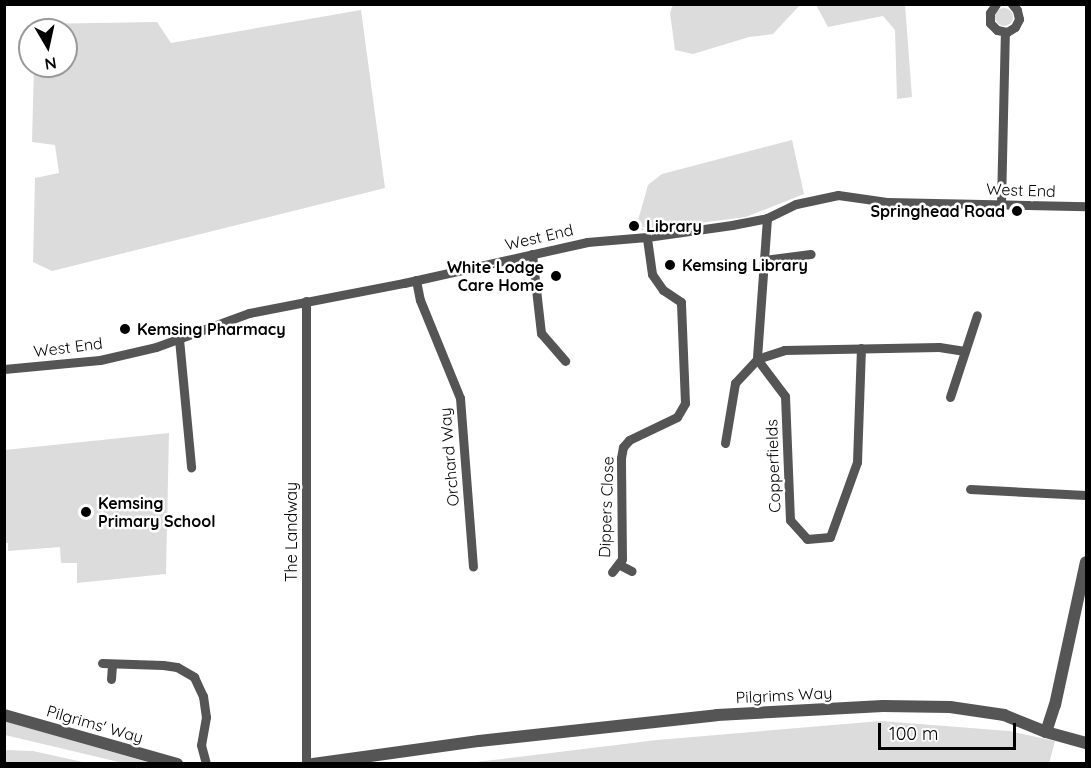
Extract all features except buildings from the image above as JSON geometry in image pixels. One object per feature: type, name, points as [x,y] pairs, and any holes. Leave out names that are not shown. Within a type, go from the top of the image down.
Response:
[{"type":"street","points":[[996,4],[990,13],[990,23],[997,30],[1005,32],[1018,24],[1019,14],[1014,5]]},
{"type":"street","points":[[1001,204],[1005,32]]},
{"type":"street","name":"West End","points":[[4,369],[100,360],[178,339],[249,313],[416,280],[587,242],[647,237],[767,218],[796,204],[838,195],[887,202],[1086,206]]},
{"type":"street","points":[[758,359],[767,218]]},
{"type":"street","name":"Dippers Close","points":[[612,572],[620,565],[623,447],[629,440],[677,417],[685,403],[681,302],[663,290],[652,274],[647,237]]},
{"type":"street","points":[[532,254],[541,333],[565,362]]},
{"type":"street","points":[[764,260],[812,254]]},
{"type":"street","name":"Orchard Way","points":[[416,280],[420,300],[460,398],[473,567]]},
{"type":"street","name":"The Landway","points":[[306,301],[306,764]]},
{"type":"street","points":[[950,397],[977,315]]},
{"type":"street","points":[[178,339],[191,467]]},
{"type":"street","points":[[725,443],[735,383],[758,359],[784,350],[939,346],[965,351]]},
{"type":"street","name":"Copperfields","points":[[758,359],[785,396],[790,520],[807,539],[830,537],[857,462],[861,348]]},
{"type":"street","points":[[970,489],[1086,495]]},
{"type":"street","points":[[620,565],[632,571]]},
{"type":"street","points":[[1046,732],[1086,570]]},
{"type":"street","points":[[111,679],[107,664],[177,667],[194,677],[203,696],[206,717],[201,745],[206,764]]},
{"type":"street","name":"Pilgrims Way","points":[[313,764],[479,741],[717,715],[883,706],[950,707],[1004,715],[1046,732],[1086,743]]},
{"type":"street","name":"Pilgrims' Way","points":[[4,715],[177,764]]},
{"type":"shaded area","points":[[673,5],[816,5],[799,6],[773,34],[749,37],[693,54],[675,50],[670,13]]},
{"type":"shaded area","points":[[816,5],[905,5],[912,97],[897,99],[895,30],[883,16],[828,27]]},
{"type":"shaded area","points":[[1000,8],[1008,8],[1013,13],[1011,24],[1000,26],[995,21],[995,13]]},
{"type":"shaded area","points":[[361,10],[385,188],[52,271],[33,262],[35,178],[59,173],[55,145],[32,142],[34,78],[78,78],[78,23],[157,22],[171,43]]},
{"type":"shaded area","points":[[792,140],[804,194],[746,217],[635,231],[648,185],[662,174]]},
{"type":"shaded area","name":"Kemsing Primary School","points":[[169,433],[166,574],[77,583],[77,563],[61,563],[60,547],[8,551],[8,543],[4,543],[5,450]]},
{"type":"shaded area","points":[[5,721],[150,763],[123,763],[5,735]]},
{"type":"shaded area","points":[[881,721],[1009,731],[1055,741],[1049,764],[468,763],[657,740]]},
{"type":"shaded area","points":[[4,750],[33,751],[87,763],[5,763]]},
{"type":"place","name":"Springhead Road","points":[[1017,211]]},
{"type":"place","name":"Library","points":[[634,226]]},
{"type":"place","name":"Kemsing Library","points":[[670,265]]},
{"type":"place","name":"White Lodge Care Home","points":[[556,276]]},
{"type":"place","name":"Kemsing Pharmacy","points":[[125,329]]},
{"type":"place","name":"Kemsing Primary School","points":[[86,512]]}]
